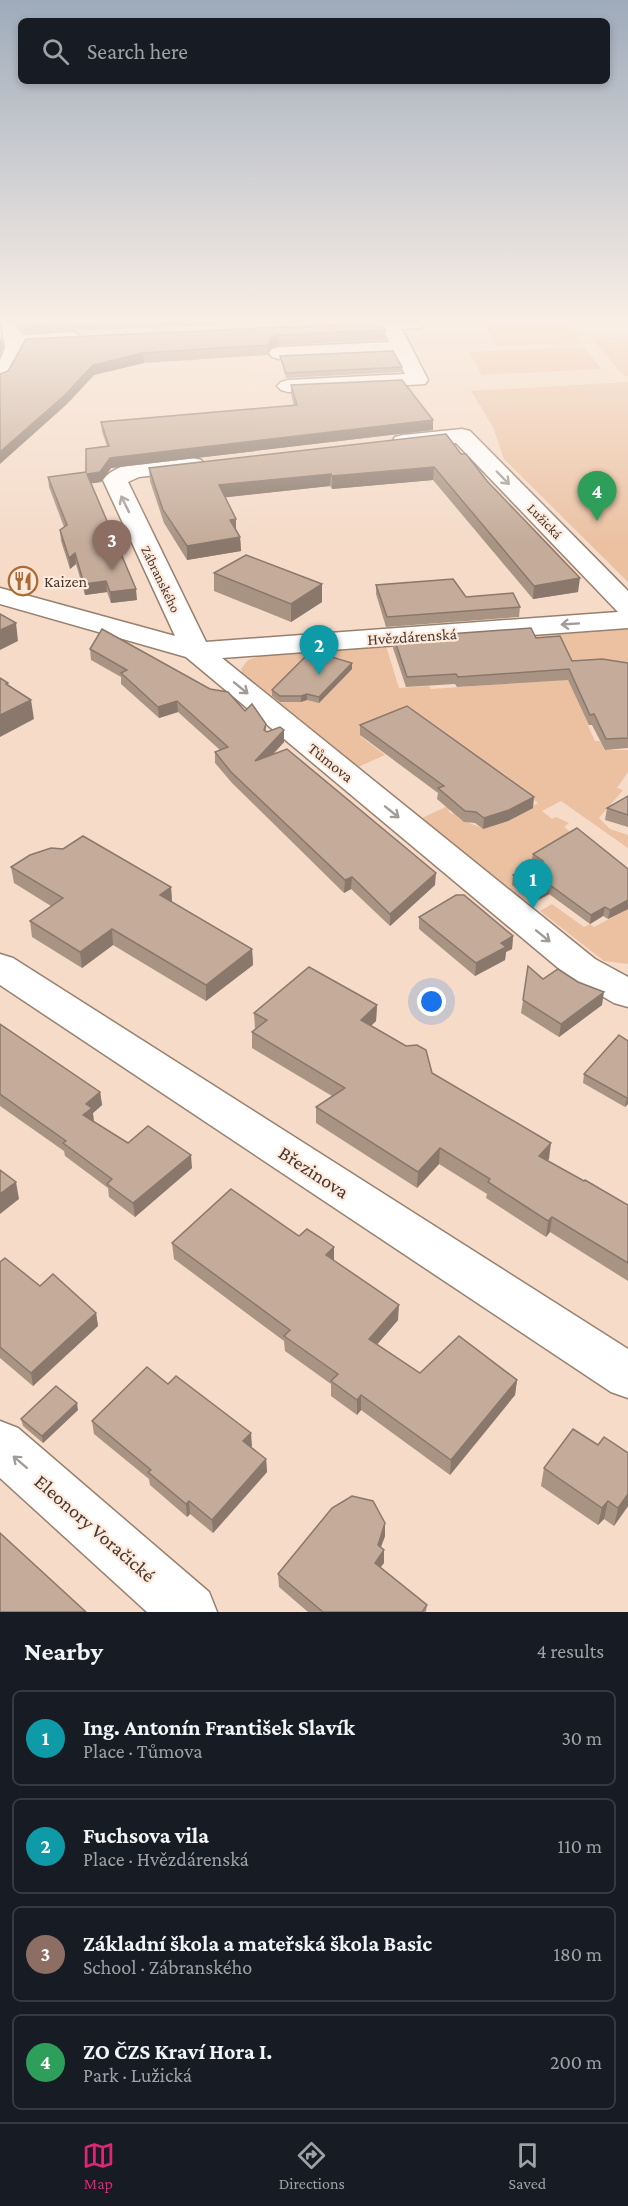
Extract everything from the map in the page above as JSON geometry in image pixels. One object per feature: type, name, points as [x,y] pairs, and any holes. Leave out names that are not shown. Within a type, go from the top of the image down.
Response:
[{"type":"street","name":"Lužická","points":[[379,445],[462,436],[628,607]]},
{"type":"street","name":"Zábranského","points":[[196,651],[115,480],[119,475],[213,463]]},
{"type":"street","name":"Tůmova","points":[[0,596],[196,651],[582,968],[628,994]]},
{"type":"street","name":"Hvězdárenská","points":[[196,651],[628,620]]},
{"type":"street","name":"Březinova","points":[[0,967],[628,1377]]},
{"type":"street","name":"Eleonory Voračické","points":[[0,1445],[189,1612]]},
{"type":"shaded area","points":[[472,393],[628,393],[628,582],[504,459],[493,427]]},
{"type":"shaded area","points":[[628,628],[628,674],[588,726],[595,741],[600,741],[605,750],[628,750],[628,772],[617,788],[623,790],[599,818],[610,829],[628,835],[628,848],[561,801],[542,811],[552,819],[556,817],[569,823],[564,827],[582,841],[532,864],[564,887],[531,905],[422,818],[450,805],[454,808],[448,811],[452,814],[457,812],[461,819],[483,829],[507,821],[538,803],[508,780],[387,719],[360,730],[364,734],[360,736],[385,755],[358,767],[243,675],[241,669],[248,660],[264,655],[386,646],[399,688],[429,686],[431,689],[518,683],[506,637]]},
{"type":"shaded area","points":[[552,904],[584,927],[590,924],[594,927],[628,909],[628,964],[604,961],[540,911]]},
{"type":"building","points":[[0,393],[67,393],[65,395],[0,452]]},
{"type":"building","points":[[293,393],[412,393],[433,420],[110,458],[100,472],[87,474],[136,589],[110,592],[106,581],[84,584],[75,553],[69,558],[60,530],[67,525],[48,477],[86,472],[86,449],[109,446],[101,422],[297,405]]},
{"type":"building","points":[[446,434],[461,454],[466,454],[487,481],[580,578],[534,586],[434,467],[219,485],[236,519],[230,520],[240,537],[187,546],[163,510],[149,468]]},
{"type":"building","points":[[246,555],[322,584],[291,604],[214,573]]},
{"type":"building","points":[[453,579],[466,597],[513,593],[520,607],[387,617],[376,585]]},
{"type":"building","points":[[0,614],[16,623],[0,630]]},
{"type":"building","points":[[531,628],[536,638],[560,636],[572,661],[602,659],[628,663],[628,738],[606,739],[594,714],[590,715],[569,669],[458,677],[456,674],[407,677],[394,638]]},
{"type":"building","points":[[102,629],[210,689],[228,692],[245,711],[252,704],[266,724],[264,730],[267,732],[280,727],[284,730],[255,761],[287,749],[436,873],[390,914],[352,877],[345,880],[231,772],[215,752],[228,747],[177,701],[158,707],[121,673],[127,670],[90,649]]},
{"type":"building","points":[[311,651],[352,663],[319,697],[307,694],[280,696],[272,690]]},
{"type":"building","points":[[0,678],[8,683],[6,684],[31,700],[0,715]]},
{"type":"building","points":[[407,706],[534,797],[509,810],[484,818],[476,812],[465,811],[438,788],[444,786],[360,725]]},
{"type":"building","points":[[628,796],[628,815],[607,808]]},
{"type":"building","points":[[577,828],[628,869],[628,900],[610,910],[605,907],[591,915],[550,885],[535,892],[513,875],[543,861],[533,854]]},
{"type":"building","points":[[83,836],[171,887],[160,895],[252,949],[206,985],[112,929],[80,952],[30,921],[63,898],[11,867],[30,855],[51,848],[63,849]]},
{"type":"building","points":[[456,895],[464,895],[513,936],[501,943],[506,947],[476,963],[419,917]]},
{"type":"building","points":[[528,966],[543,979],[558,969],[578,982],[604,992],[561,1024],[523,1000]]},
{"type":"building","points":[[309,967],[377,1005],[361,1020],[406,1046],[417,1045],[426,1050],[432,1073],[551,1143],[539,1156],[628,1205],[628,1263],[552,1217],[548,1221],[488,1182],[490,1179],[440,1148],[418,1172],[316,1107],[345,1088],[252,1032],[267,1020],[254,1013]]},
{"type":"building","points":[[0,1024],[100,1092],[86,1104],[92,1108],[83,1115],[128,1143],[148,1126],[191,1155],[133,1203],[107,1184],[112,1179],[63,1143],[66,1141],[0,1094]]},
{"type":"building","points":[[619,1035],[628,1041],[627,1098],[584,1074]]},
{"type":"building","points":[[0,1170],[16,1182],[0,1194]]},
{"type":"building","points":[[231,1189],[299,1236],[307,1229],[321,1238],[334,1247],[326,1255],[399,1305],[369,1339],[420,1373],[459,1336],[517,1380],[451,1460],[361,1395],[357,1400],[331,1381],[338,1374],[284,1336],[290,1330],[172,1243]]},
{"type":"building","points":[[5,1258],[40,1286],[53,1274],[96,1313],[31,1373],[0,1347],[0,1262]]},
{"type":"building","points":[[147,1367],[168,1384],[176,1376],[251,1433],[243,1441],[266,1459],[212,1520],[189,1501],[186,1504],[148,1472],[151,1470],[92,1421]]},
{"type":"building","points":[[56,1386],[77,1403],[42,1436],[21,1419]]},
{"type":"building","points":[[573,1429],[598,1445],[604,1437],[628,1453],[628,1494],[618,1508],[608,1501],[602,1508],[544,1468]]},
{"type":"building","points":[[352,1496],[373,1501],[385,1523],[378,1545],[384,1550],[375,1563],[427,1605],[422,1612],[323,1612],[278,1574],[332,1508]]},
{"type":"building","points":[[0,1533],[86,1612],[0,1612]]},
{"type":"place","name":"ZO ČZS Kraví Hora I.","points":[[597,521]]},
{"type":"place","name":"Základní škola a mateřská škola Basic","points":[[112,570]]},
{"type":"place","name":"Kaizen","points":[[23,581]]},
{"type":"place","name":"Fuchsova vila","points":[[319,675]]},
{"type":"place","name":"Ing. Antonín František Slavík","points":[[533,909]]}]
